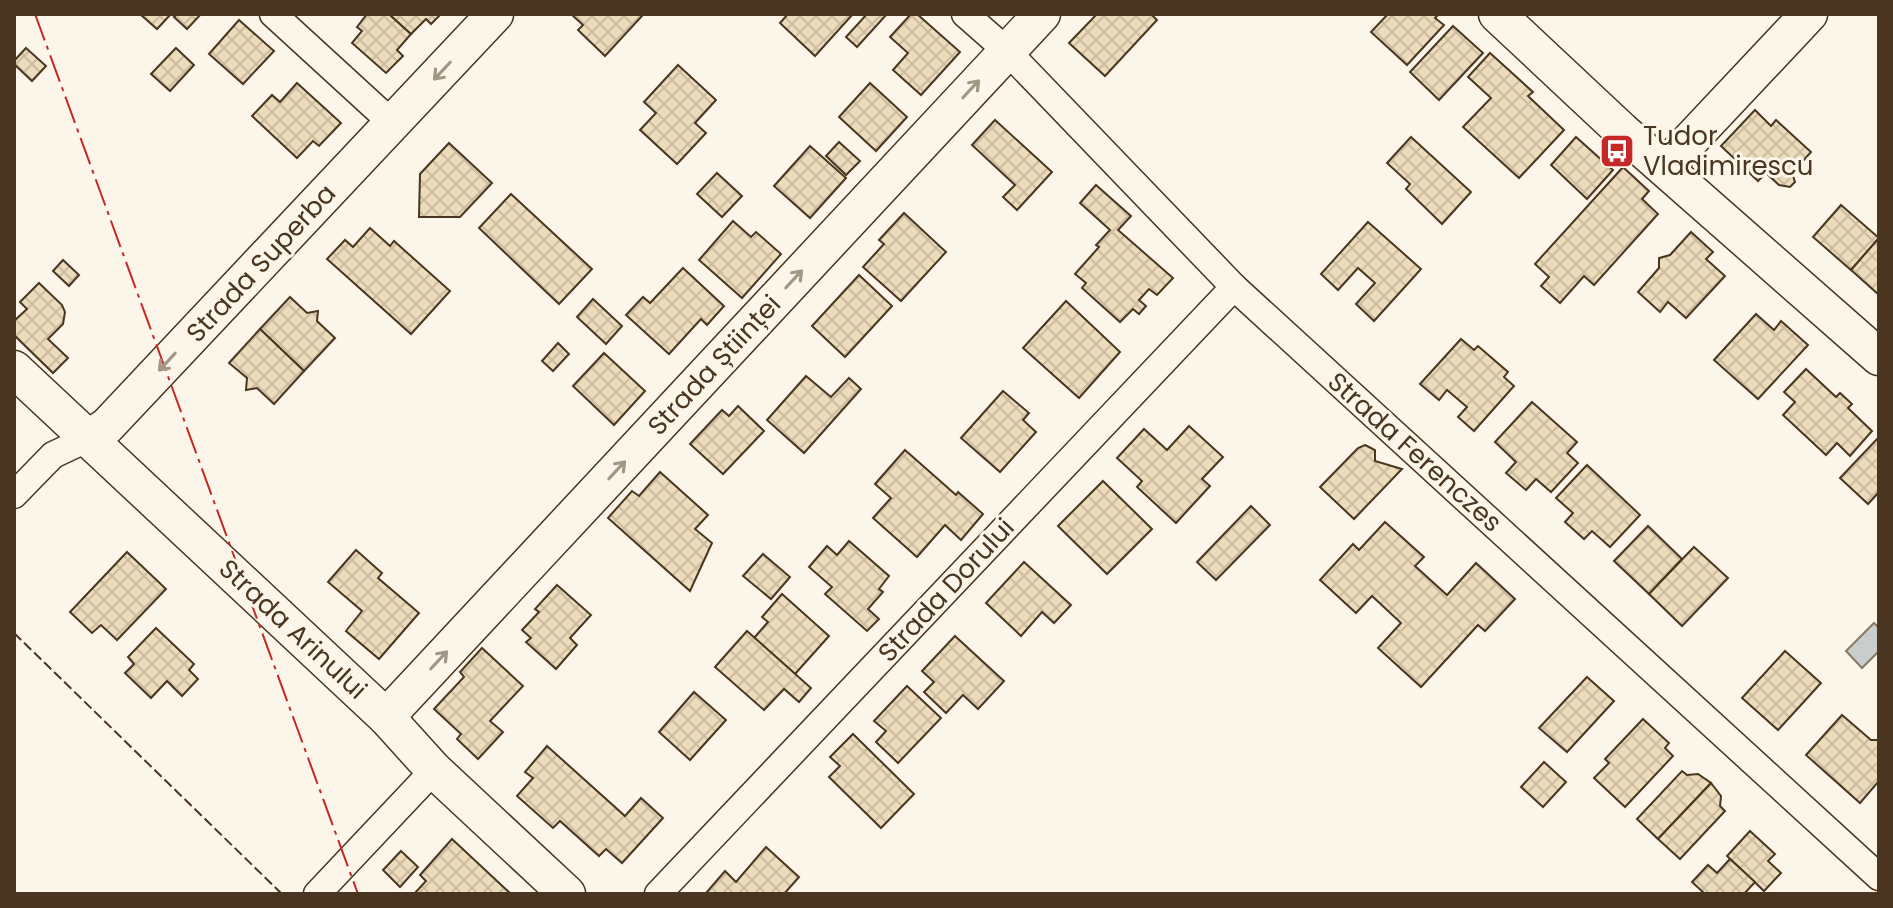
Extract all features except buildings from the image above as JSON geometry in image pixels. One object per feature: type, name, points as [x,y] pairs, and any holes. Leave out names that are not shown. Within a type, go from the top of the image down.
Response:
[{"type":"street","points":[[273,14],[392,123]]},
{"type":"street","name":"Strada Superba","points":[[14,495],[53,455],[107,426],[495,14]]},
{"type":"street","name":"Strada Ferenczes","points":[[965,14],[1007,51],[1234,287],[1879,877]]},
{"type":"street","name":"Strada Științei","points":[[386,717],[1042,14]]},
{"type":"street","points":[[1497,14],[1622,131],[1879,357]]},
{"type":"street","points":[[1665,167],[1809,14]]},
{"type":"street","name":"Strada Dorului","points":[[658,894],[1234,287]]},
{"type":"street","name":"Strada Arinului","points":[[14,369],[386,717],[434,770],[567,894]]},
{"type":"street","points":[[317,894],[434,770]]},
{"type":"shaded area","points":[[1874,623],[1879,628],[1879,651],[1862,668],[1846,651]]},
{"type":"fence","points":[[14,633],[282,894]]},
{"type":"power","points":[[35,14],[358,894]]},
{"type":"place","name":"Tudor Vladimirescu","points":[[1617,151]]}]
